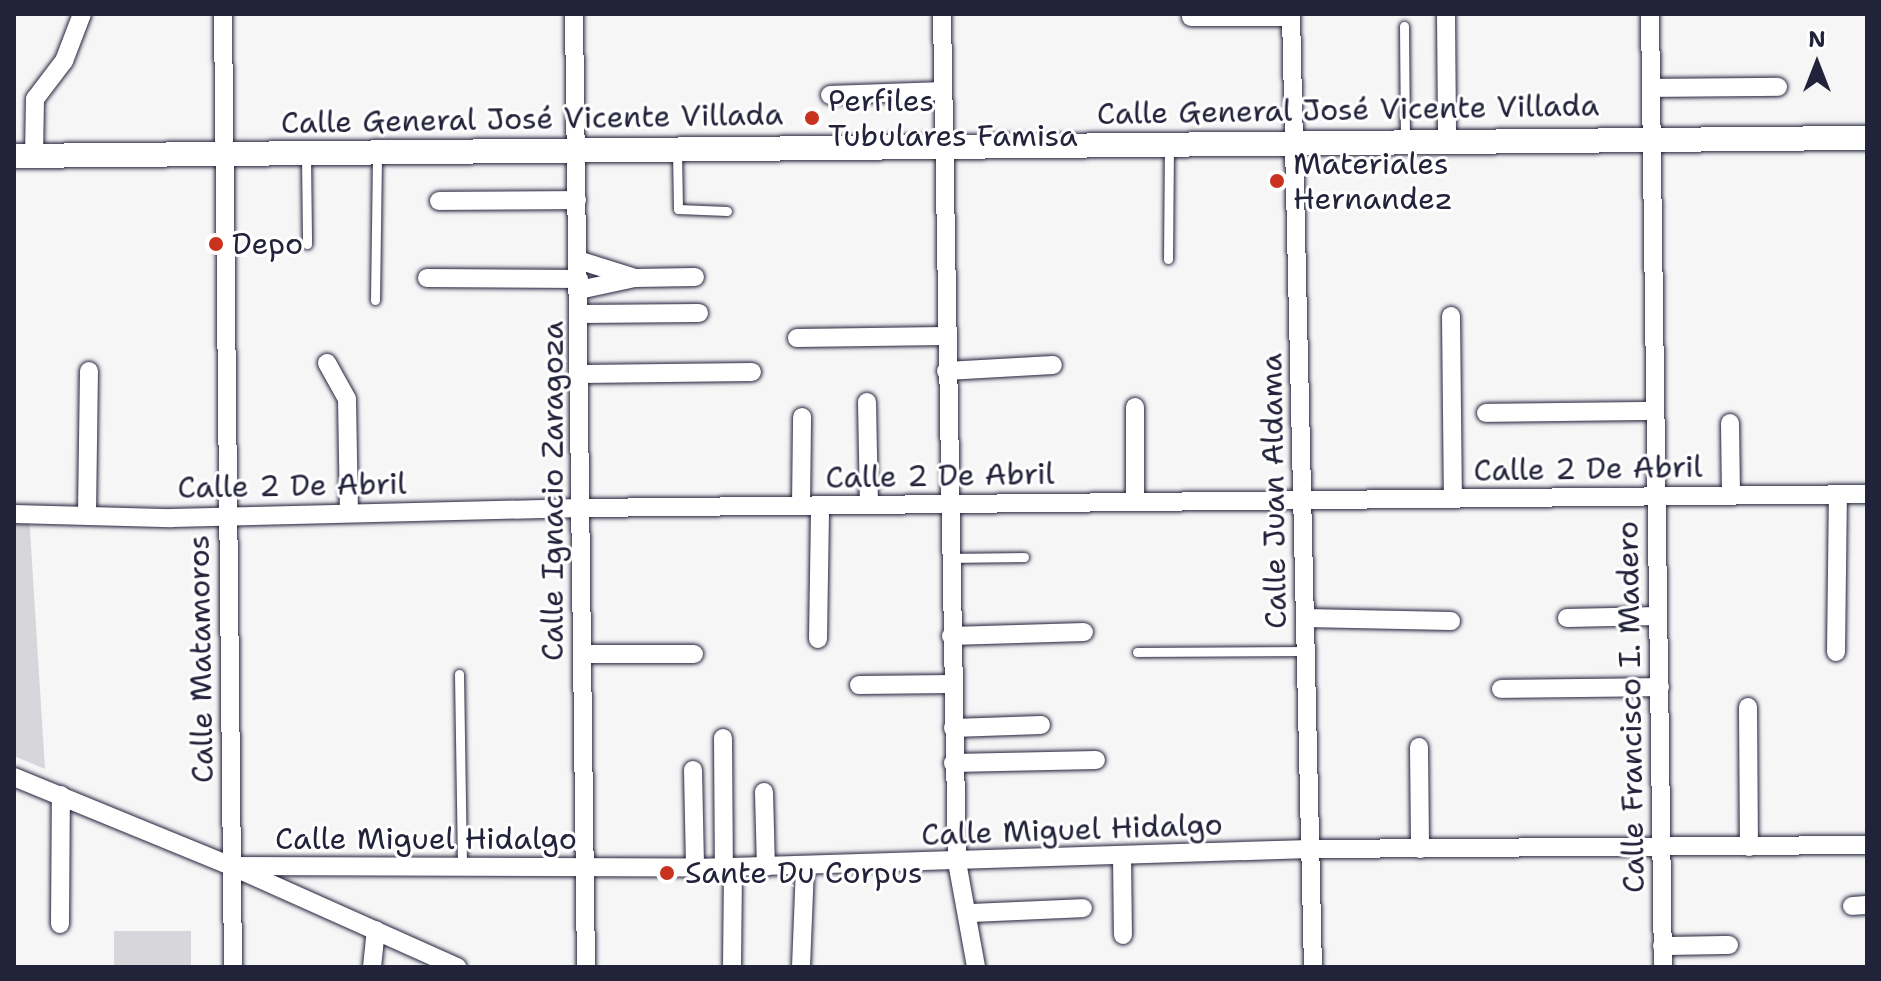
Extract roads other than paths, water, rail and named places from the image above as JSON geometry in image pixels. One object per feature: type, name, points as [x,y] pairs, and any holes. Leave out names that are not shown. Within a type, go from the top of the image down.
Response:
[{"type":"main road","name":"Calle General José Vicente Villada","points":[[24,156],[576,148],[943,148],[1292,141],[1867,138]]},
{"type":"street","points":[[24,156],[35,99],[64,61],[82,14]]},
{"type":"street","name":"Calle Matamoros","points":[[223,14],[233,967]]},
{"type":"street","name":"Calle Ignacio Zaragoza","points":[[574,14],[582,374],[586,967]]},
{"type":"street","points":[[942,14],[953,763],[957,862],[969,913],[976,967]]},
{"type":"street","points":[[1446,14],[1447,140]]},
{"type":"street","name":"Calle Francisco I. Madero","points":[[1650,14],[1663,967]]},
{"type":"street","points":[[1191,17],[1291,15]]},
{"type":"street","name":"Calle Juan Aldama","points":[[1291,15],[1313,967]]},
{"type":"street","points":[[1651,88],[1778,87]]},
{"type":"street","points":[[830,95],[942,91]]},
{"type":"street","points":[[439,201],[577,200]]},
{"type":"street","points":[[579,277],[635,278]]},
{"type":"street","points":[[427,278],[695,277]]},
{"type":"street","points":[[580,314],[699,313]]},
{"type":"street","points":[[1451,316],[1453,498]]},
{"type":"street","points":[[797,338],[945,336]]},
{"type":"street","points":[[327,363],[347,399],[349,513]]},
{"type":"street","points":[[946,371],[1053,365]]},
{"type":"street","points":[[87,513],[89,371]]},
{"type":"street","points":[[582,374],[752,372]]},
{"type":"street","points":[[867,402],[869,505]]},
{"type":"street","points":[[1135,407],[1135,502]]},
{"type":"street","points":[[1486,413],[1654,411]]},
{"type":"street","points":[[802,417],[811,505],[818,639]]},
{"type":"street","points":[[1730,423],[1731,496]]},
{"type":"street","points":[[1836,652],[1838,494]]},
{"type":"street","name":"Calle 2 De Abril","points":[[14,514],[227,516],[582,508],[1867,494]]},
{"type":"street","points":[[1567,618],[1658,616]]},
{"type":"street","points":[[1305,618],[1451,621]]},
{"type":"street","points":[[951,636],[1084,632]]},
{"type":"street","points":[[582,654],[694,654]]},
{"type":"street","points":[[859,685],[951,684]]},
{"type":"street","points":[[1501,689],[1660,687]]},
{"type":"street","points":[[1748,707],[1749,847]]},
{"type":"street","points":[[953,728],[1041,725]]},
{"type":"street","points":[[723,738],[732,967]]},
{"type":"street","points":[[1419,747],[1420,849]]},
{"type":"street","points":[[953,763],[1096,760]]},
{"type":"street","points":[[693,770],[695,868]]},
{"type":"street","points":[[14,777],[231,866],[457,967]]},
{"type":"street","points":[[764,792],[766,867]]},
{"type":"street","points":[[60,924],[61,795]]},
{"type":"street","name":"Calle Miguel Hidalgo","points":[[231,866],[729,868],[1310,849],[1867,845]]},
{"type":"street","points":[[1122,857],[1123,935]]},
{"type":"street","points":[[801,967],[805,866]]},
{"type":"street","points":[[969,913],[1083,908]]},
{"type":"street","points":[[372,967],[376,930]]},
{"type":"street","points":[[1662,946],[1729,945]]},
{"type":"lane","points":[[1404,26],[1405,141]]},
{"type":"lane","points":[[1168,259],[1169,143]]},
{"type":"lane","points":[[677,148],[678,209],[727,211]]},
{"type":"lane","points":[[375,300],[377,152]]},
{"type":"lane","points":[[306,153],[307,244]]},
{"type":"lane","points":[[949,558],[1024,557]]},
{"type":"lane","points":[[1137,652],[1306,651]]},
{"type":"lane","points":[[459,674],[462,867]]},
{"type":"place","name":"Perfiles Tubulares Famisa","points":[[812,118]]},
{"type":"place","name":"Materiales Hernandez","points":[[1277,181]]},
{"type":"place","name":"Depo","points":[[216,244]]},
{"type":"place","name":"Sante Du Corpus","points":[[667,873]]}]
